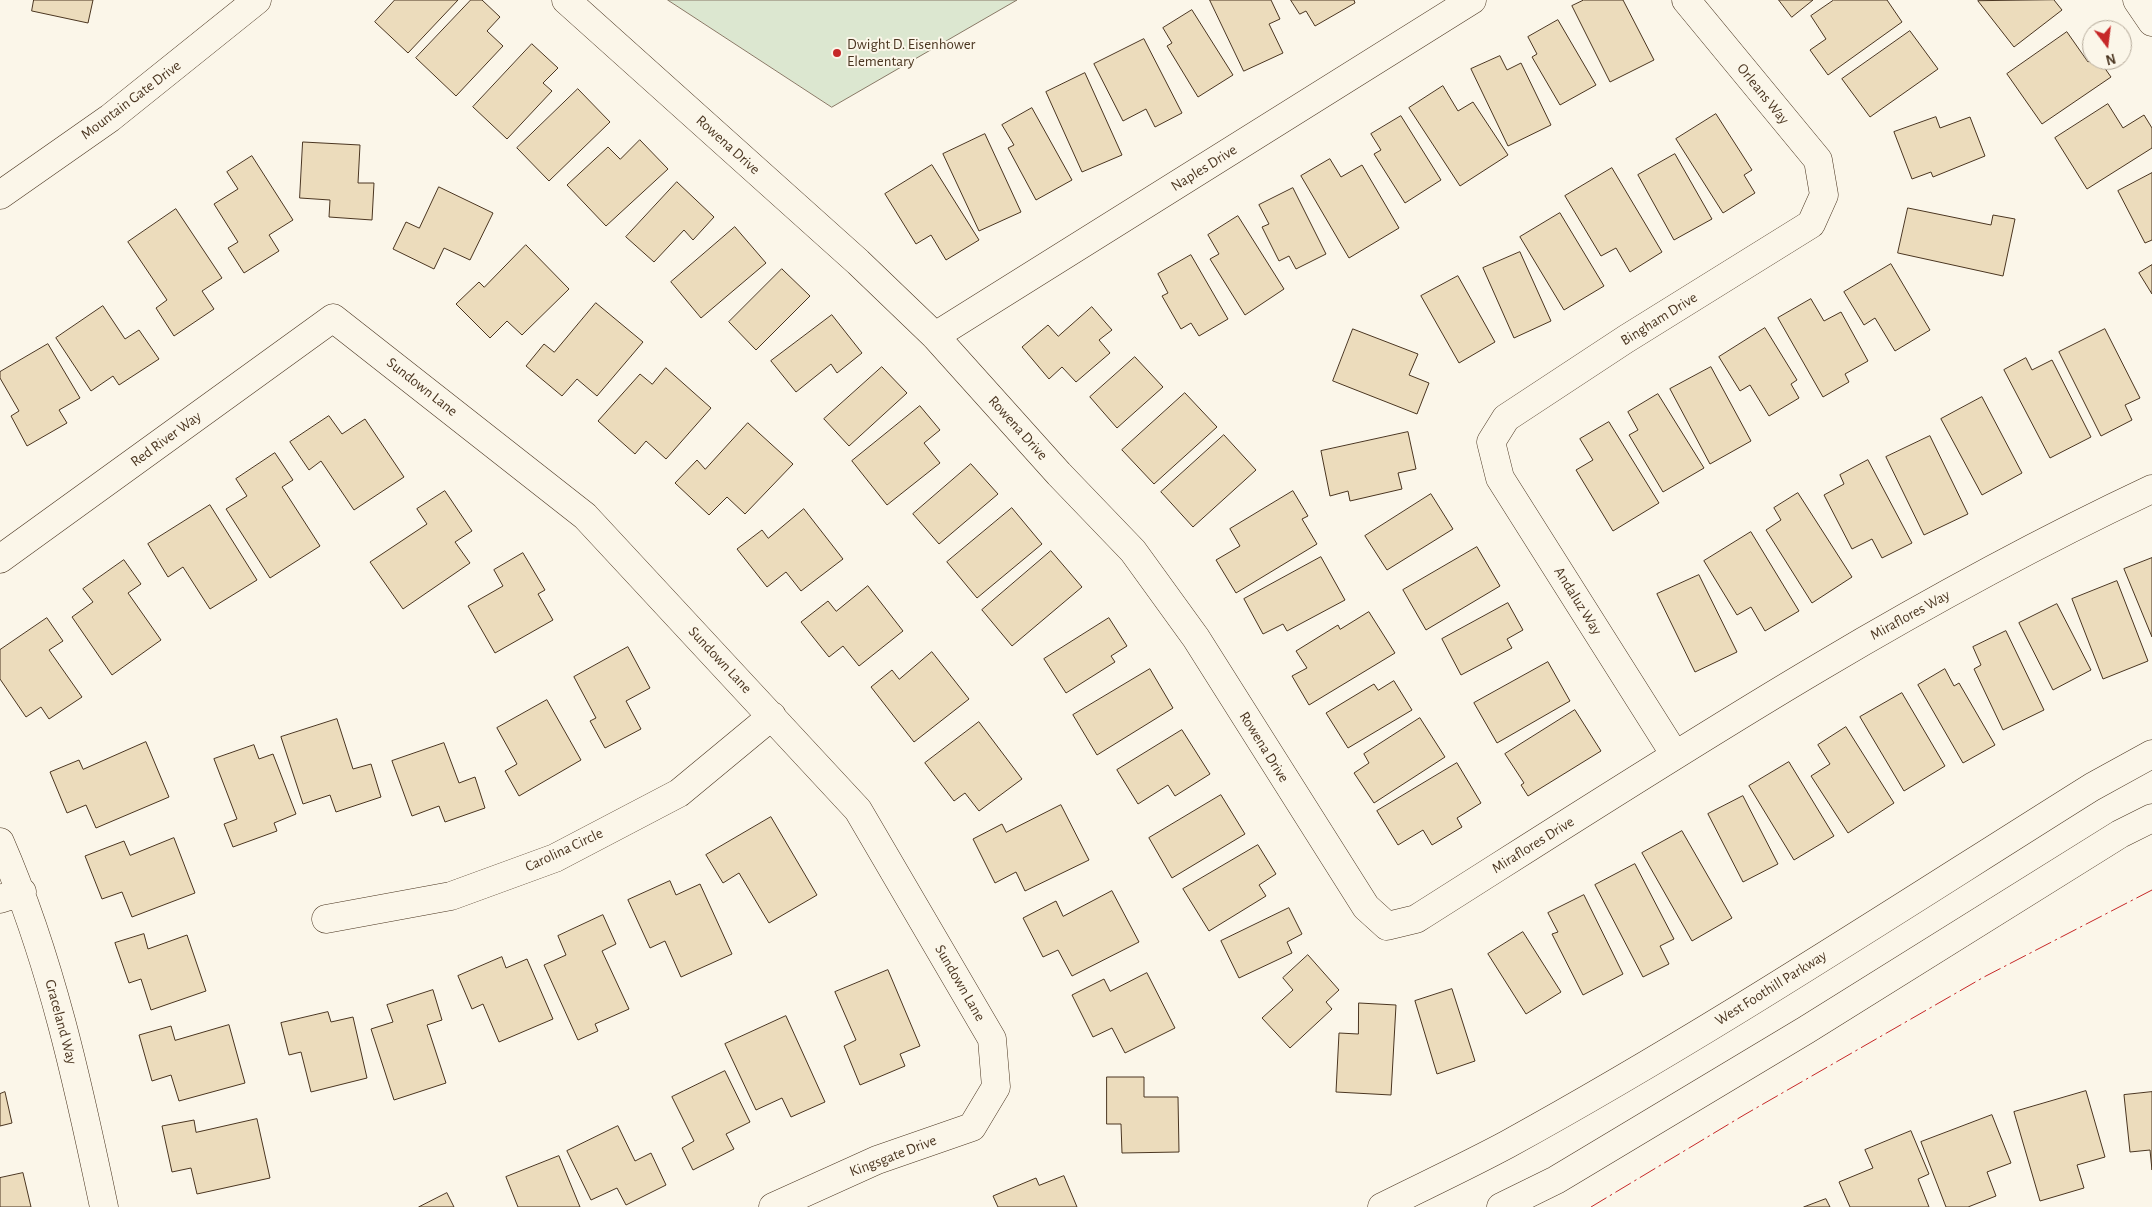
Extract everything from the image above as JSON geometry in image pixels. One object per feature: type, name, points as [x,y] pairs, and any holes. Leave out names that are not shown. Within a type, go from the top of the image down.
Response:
[{"type":"street","name":"Mountain Gate Drive","points":[[0,196],[110,118],[257,0]]},
{"type":"street","name":"Rowena Drive","points":[[566,0],[858,262],[935,336],[1059,474],[1133,551],[1196,638],[1366,907],[1387,926]]},
{"type":"street","name":"Naples Drive","points":[[935,336],[1472,0]]},
{"type":"street","name":"Orleans Way","points":[[1686,0],[1818,160],[1824,195]]},
{"type":"street","points":[[2137,0],[2152,22]]},
{"type":"street","name":"Bingham Drive","points":[[1491,442],[1506,418],[1811,224],[1824,195]]},
{"type":"street","name":"Red River Way","points":[[0,559],[333,318]]},
{"type":"street","name":"Sundown Lane","points":[[333,318],[585,516],[858,810],[992,1039],[996,1087]]},
{"type":"street","name":"Andaluz Way","points":[[1491,442],[1500,478],[1675,755]]},
{"type":"street","name":"Miraflores Way","points":[[1675,755],[1876,633],[2075,525],[2152,489]]},
{"type":"street","name":"Carolina Circle","points":[[326,919],[451,896],[555,858],[679,794],[772,716]]},
{"type":"street","name":"West Foothill Parkway","points":[[1382,1207],[1506,1145],[1610,1086],[1690,1038],[2092,786],[2152,754]]},
{"type":"street","name":"Miraflores Drive","points":[[1387,926],[1416,919],[1675,755]]},
{"type":"street","points":[[1501,1207],[1589,1160],[1814,1025],[2120,834],[2152,818]]},
{"type":"street","name":"Graceland Way","points":[[0,842],[11,895],[56,1001],[82,1105],[104,1207]]},
{"type":"street","name":"Kingsgate Drive","points":[[774,1207],[877,1160],[972,1127],[996,1087]]},
{"type":"green space","name":"Dwight D. Eisenhower Elementary","points":[[668,0],[1017,0],[832,107]]},
{"type":"building","points":[[34,0],[93,0],[88,23],[32,11]]},
{"type":"building","points":[[395,0],[458,0],[408,53],[375,22]]},
{"type":"building","points":[[471,0],[482,0],[500,17],[487,31],[503,46],[456,96],[416,58]]},
{"type":"building","points":[[1210,0],[1271,0],[1280,19],[1269,24],[1283,53],[1244,71]]},
{"type":"building","points":[[1291,0],[1354,0],[1355,3],[1315,26],[1306,11],[1300,14]]},
{"type":"building","points":[[1584,0],[1623,0],[1654,60],[1610,82],[1572,6]]},
{"type":"building","points":[[1779,0],[1813,0],[1792,17]]},
{"type":"building","points":[[1834,0],[1887,0],[1902,22],[1828,75],[1810,50],[1826,39],[1811,16]]},
{"type":"building","points":[[2054,0],[2062,10],[2014,47],[1978,1]]},
{"type":"building","points":[[1192,10],[1233,75],[1198,97],[1167,46],[1172,43],[1163,28]]},
{"type":"building","points":[[1558,20],[1596,85],[1560,105],[1532,57],[1537,54],[1528,37]]},
{"type":"building","points":[[1910,31],[1938,69],[1870,117],[1842,79]]},
{"type":"building","points":[[2067,32],[2082,53],[2082,70],[2106,70],[2111,77],[2042,124],[2007,74]]},
{"type":"building","points":[[1144,39],[1182,113],[1155,127],[1146,109],[1123,121],[1094,64]]},
{"type":"building","points":[[532,44],[558,68],[543,83],[552,91],[507,139],[473,107]]},
{"type":"building","points":[[1500,56],[1507,70],[1521,63],[1551,125],[1508,146],[1471,69]]},
{"type":"building","points":[[1085,73],[1122,155],[1082,172],[1046,92]]},
{"type":"building","points":[[1443,86],[1458,111],[1473,102],[1508,155],[1460,186],[1409,108]]},
{"type":"building","points":[[578,89],[610,122],[549,181],[517,148]]},
{"type":"building","points":[[2108,104],[2123,128],[2144,115],[2152,128],[2152,148],[2087,189],[2055,138]]},
{"type":"building","points":[[1032,108],[1072,180],[1036,200],[1008,148],[1014,145],[1002,125]]},
{"type":"building","points":[[1716,114],[1752,170],[1744,175],[1755,193],[1723,213],[1676,139]]},
{"type":"building","points":[[1401,116],[1441,180],[1405,203],[1374,154],[1381,150],[1371,134]]},
{"type":"building","points":[[1936,117],[1940,128],[1970,117],[1985,156],[1933,177],[1931,172],[1912,179],[1894,132]]},
{"type":"building","points":[[985,134],[1021,212],[979,231],[943,154]]},
{"type":"building","points":[[640,140],[668,169],[606,226],[567,185],[608,147],[620,159]]},
{"type":"building","points":[[303,142],[360,145],[358,183],[374,183],[372,220],[329,217],[330,200],[300,198]]},
{"type":"building","points":[[1675,154],[1712,219],[1674,240],[1638,175]]},
{"type":"building","points":[[252,156],[293,220],[269,235],[279,251],[244,273],[228,248],[238,242],[214,204],[238,189],[227,172]]},
{"type":"building","points":[[1330,159],[1341,177],[1362,165],[1399,228],[1349,258],[1301,176]]},
{"type":"building","points":[[932,165],[979,240],[946,260],[931,235],[916,244],[885,194]]},
{"type":"building","points":[[1612,168],[1662,252],[1630,272],[1616,248],[1601,256],[1565,196]]},
{"type":"building","points":[[2152,173],[2152,240],[2145,243],[2118,191]]},
{"type":"building","points":[[677,182],[714,217],[693,240],[684,230],[654,262],[626,237]]},
{"type":"building","points":[[439,187],[493,213],[470,260],[444,248],[434,269],[393,249],[406,222],[419,228]]},
{"type":"building","points":[[1293,188],[1326,254],[1296,269],[1289,256],[1279,261],[1262,227],[1269,224],[1259,205]]},
{"type":"building","points":[[1908,208],[1991,225],[1993,215],[2015,219],[2003,276],[1898,253]]},
{"type":"building","points":[[176,209],[222,278],[202,291],[214,309],[174,336],[156,308],[167,300],[128,242]]},
{"type":"building","points":[[1560,213],[1604,286],[1564,310],[1520,237]]},
{"type":"building","points":[[1238,216],[1284,289],[1245,315],[1210,259],[1219,254],[1208,235]]},
{"type":"building","points":[[735,227],[766,263],[701,318],[671,282]]},
{"type":"building","points":[[526,245],[569,289],[522,335],[507,321],[490,338],[456,304],[479,282],[484,287]]},
{"type":"building","points":[[1520,252],[1551,321],[1514,338],[1483,268]]},
{"type":"building","points":[[1191,255],[1228,319],[1199,336],[1191,323],[1181,329],[1162,296],[1168,293],[1158,274]]},
{"type":"building","points":[[1891,264],[1930,330],[1895,351],[1875,318],[1864,325],[1844,292]]},
{"type":"building","points":[[2152,265],[2152,294],[2139,273]]},
{"type":"building","points":[[782,269],[810,296],[756,350],[729,322]]},
{"type":"building","points":[[1458,276],[1495,342],[1459,363],[1421,296]]},
{"type":"building","points":[[1811,299],[1824,321],[1841,312],[1868,361],[1845,374],[1849,382],[1823,397],[1778,318]]},
{"type":"building","points":[[596,303],[643,342],[597,396],[577,379],[562,396],[526,366],[544,344],[554,352]]},
{"type":"building","points":[[103,306],[125,339],[139,330],[159,359],[119,385],[113,376],[91,391],[56,338]]},
{"type":"building","points":[[1092,307],[1112,330],[1099,340],[1110,353],[1076,382],[1062,367],[1049,379],[1022,347],[1048,325],[1058,336]]},
{"type":"building","points":[[832,315],[862,353],[837,373],[831,364],[796,392],[771,361]]},
{"type":"building","points":[[1765,328],[1797,380],[1791,384],[1799,398],[1769,416],[1750,385],[1740,391],[1719,357]]},
{"type":"building","points":[[1353,329],[1418,354],[1409,375],[1429,383],[1417,414],[1333,381]]},
{"type":"building","points":[[2105,329],[2140,398],[2125,405],[2132,420],[2101,436],[2059,352]]},
{"type":"building","points":[[48,344],[80,398],[59,410],[67,423],[27,446],[11,416],[19,411],[0,378],[0,372]]},
{"type":"building","points":[[1135,357],[1163,387],[1117,428],[1090,397]]},
{"type":"building","points":[[2026,358],[2032,370],[2052,360],[2091,437],[2050,458],[2004,370]]},
{"type":"building","points":[[882,367],[907,393],[849,446],[824,419]]},
{"type":"building","points":[[1711,367],[1751,441],[1710,464],[1670,389]]},
{"type":"building","points":[[666,368],[711,408],[666,459],[646,441],[635,454],[598,421],[640,374],[652,384]]},
{"type":"building","points":[[1185,393],[1217,427],[1154,484],[1122,450]]},
{"type":"building","points":[[1658,394],[1704,468],[1663,492],[1629,435],[1638,430],[1628,412]]},
{"type":"building","points":[[1982,397],[2022,473],[1982,495],[1941,419]]},
{"type":"building","points":[[920,406],[940,430],[924,443],[940,463],[887,505],[852,461]]},
{"type":"building","points":[[329,416],[342,434],[365,419],[404,477],[354,510],[321,461],[309,470],[290,442]]},
{"type":"building","points":[[1609,422],[1659,503],[1613,531],[1576,470],[1593,460],[1580,439]]},
{"type":"building","points":[[748,423],[793,464],[745,514],[727,497],[709,515],[675,483],[697,460],[705,469]]},
{"type":"building","points":[[1408,432],[1416,469],[1398,473],[1402,489],[1350,501],[1348,491],[1330,496],[1321,451]]},
{"type":"building","points":[[1224,435],[1256,470],[1193,527],[1161,492]]},
{"type":"building","points":[[1930,436],[1968,514],[1924,535],[1886,457]]},
{"type":"building","points":[[275,453],[293,480],[282,487],[320,546],[270,578],[226,509],[247,496],[236,479]]},
{"type":"building","points":[[1868,460],[1912,543],[1882,558],[1872,539],[1852,549],[1824,495],[1844,484],[1840,475]]},
{"type":"building","points":[[971,464],[998,494],[939,544],[913,514]]},
{"type":"building","points":[[445,491],[472,531],[455,542],[470,563],[403,609],[370,562],[427,524],[417,509]]},
{"type":"building","points":[[1293,491],[1308,516],[1302,519],[1317,544],[1236,593],[1216,560],[1240,546],[1230,529]]},
{"type":"building","points":[[1798,493],[1852,577],[1812,603],[1766,530],[1781,520],[1774,508]]},
{"type":"building","points":[[1431,494],[1453,529],[1387,570],[1365,536]]},
{"type":"building","points":[[210,505],[257,580],[210,609],[183,567],[168,577],[148,544]]},
{"type":"building","points":[[1012,508],[1042,544],[977,598],[947,562]]},
{"type":"building","points":[[804,509],[843,559],[801,591],[786,572],[767,587],[737,549],[762,530],[768,538]]},
{"type":"building","points":[[1751,532],[1799,611],[1765,631],[1751,607],[1737,615],[1704,561]]},
{"type":"building","points":[[1477,547],[1500,586],[1426,630],[1403,590]]},
{"type":"building","points":[[1051,551],[1082,587],[1012,646],[982,610]]},
{"type":"building","points":[[523,553],[545,590],[538,594],[553,620],[495,653],[468,606],[503,586],[494,570]]},
{"type":"building","points":[[1321,557],[1345,600],[1287,631],[1283,624],[1263,634],[1244,599]]},
{"type":"building","points":[[2152,558],[2152,637],[2124,569]]},
{"type":"building","points":[[124,560],[141,584],[128,593],[161,640],[112,675],[72,617],[93,602],[83,589]]},
{"type":"building","points":[[1699,575],[1737,652],[1695,672],[1657,594]]},
{"type":"building","points":[[2117,581],[2148,661],[2103,679],[2072,599]]},
{"type":"building","points":[[868,586],[903,631],[859,666],[843,646],[829,657],[801,622],[828,601],[836,611]]},
{"type":"building","points":[[1508,603],[1523,630],[1507,639],[1512,648],[1461,675],[1442,639]]},
{"type":"building","points":[[2057,604],[2091,670],[2053,690],[2019,623]]},
{"type":"building","points":[[1369,612],[1395,653],[1309,705],[1292,676],[1307,668],[1296,651],[1338,625],[1340,629]]},
{"type":"building","points":[[47,618],[63,641],[49,650],[82,697],[49,719],[41,707],[26,717],[0,679],[0,650]]},
{"type":"building","points":[[1109,618],[1127,646],[1111,656],[1115,662],[1066,693],[1044,659]]},
{"type":"building","points":[[2006,631],[2044,710],[2003,730],[1974,669],[1981,665],[1973,647]]},
{"type":"building","points":[[628,647],[650,688],[626,701],[641,729],[605,748],[590,721],[596,718],[574,677]]},
{"type":"building","points":[[932,652],[969,699],[914,742],[871,687],[892,670],[899,679]]},
{"type":"building","points":[[1548,662],[1570,701],[1497,743],[1474,703]]},
{"type":"building","points":[[1150,669],[1173,708],[1097,755],[1073,715]]},
{"type":"building","points":[[1945,669],[1954,686],[1959,683],[1995,745],[1963,763],[1918,685]]},
{"type":"building","points":[[1394,681],[1412,710],[1348,748],[1326,713],[1374,684],[1378,690]]},
{"type":"building","points":[[1902,693],[1945,766],[1904,791],[1860,717]]},
{"type":"building","points":[[547,700],[581,760],[519,796],[505,771],[517,764],[497,728]]},
{"type":"building","points":[[1575,710],[1601,751],[1528,796],[1521,785],[1524,783],[1505,754]]},
{"type":"building","points":[[1420,718],[1445,757],[1374,803],[1354,773],[1369,763],[1364,754]]},
{"type":"building","points":[[337,719],[353,769],[371,764],[381,797],[336,812],[330,795],[303,804],[281,737]]},
{"type":"building","points":[[979,722],[1022,779],[979,811],[965,793],[954,801],[925,763]]},
{"type":"building","points":[[1846,727],[1894,803],[1848,833],[1811,776],[1830,764],[1818,745]]},
{"type":"building","points":[[1182,730],[1210,774],[1175,796],[1168,785],[1138,804],[1117,770]]},
{"type":"building","points":[[146,742],[169,797],[96,828],[86,805],[67,813],[50,772],[79,760],[83,769]]},
{"type":"building","points":[[444,743],[459,783],[475,777],[485,808],[445,822],[439,806],[412,816],[392,761]]},
{"type":"building","points":[[254,745],[259,759],[273,754],[296,814],[274,823],[277,831],[233,847],[224,824],[237,819],[214,759]]},
{"type":"building","points":[[1789,762],[1834,836],[1794,860],[1749,786]]},
{"type":"building","points":[[1457,763],[1481,803],[1457,818],[1462,827],[1432,845],[1423,830],[1398,845],[1377,811]]},
{"type":"building","points":[[1221,795],[1245,834],[1172,878],[1149,838]]},
{"type":"building","points":[[1743,796],[1778,864],[1743,882],[1708,814]]},
{"type":"building","points":[[1061,805],[1089,860],[1025,891],[1016,872],[995,883],[973,839],[1002,824],[1006,832]]},
{"type":"building","points":[[771,817],[817,895],[769,923],[739,873],[723,883],[706,855]]},
{"type":"building","points":[[1682,831],[1732,918],[1692,941],[1642,853]]},
{"type":"building","points":[[174,838],[195,893],[132,917],[122,892],[102,899],[85,856],[124,841],[130,855]]},
{"type":"building","points":[[1258,845],[1276,874],[1259,885],[1266,896],[1209,931],[1183,889]]},
{"type":"building","points":[[1635,864],[1674,939],[1660,946],[1669,964],[1643,977],[1595,885]]},
{"type":"building","points":[[670,881],[676,895],[700,884],[732,954],[681,977],[665,941],[650,948],[628,900]]},
{"type":"building","points":[[1112,891],[1139,942],[1072,976],[1058,950],[1043,957],[1023,918],[1056,901],[1063,916]]},
{"type":"building","points":[[1584,895],[1623,974],[1583,995],[1552,934],[1558,932],[1548,913]]},
{"type":"building","points":[[1289,908],[1302,934],[1287,942],[1292,953],[1239,978],[1221,941]]},
{"type":"building","points":[[603,915],[616,944],[602,951],[629,1009],[595,1024],[598,1031],[578,1040],[544,965],[566,955],[558,936]]},
{"type":"building","points":[[1523,932],[1561,992],[1526,1014],[1488,954]]},
{"type":"building","points":[[144,934],[148,949],[187,935],[206,991],[151,1010],[141,979],[129,983],[115,943]]},
{"type":"building","points":[[1308,955],[1339,990],[1326,1002],[1332,1009],[1290,1048],[1262,1018],[1293,990],[1283,978]]},
{"type":"building","points":[[502,957],[506,968],[527,959],[553,1019],[499,1042],[483,1004],[472,1009],[458,976]]},
{"type":"building","points":[[888,970],[920,1046],[900,1054],[905,1066],[860,1085],[844,1046],[856,1040],[835,992]]},
{"type":"building","points":[[1147,973],[1175,1028],[1125,1053],[1112,1028],[1093,1037],[1072,995],[1104,979],[1110,991]]},
{"type":"building","points":[[1452,989],[1475,1061],[1437,1074],[1415,1001]]},
{"type":"building","points":[[433,990],[442,1020],[427,1025],[446,1083],[394,1100],[371,1029],[393,1022],[387,1005]]},
{"type":"building","points":[[1359,1003],[1396,1005],[1391,1095],[1336,1092],[1339,1033],[1358,1034]]},
{"type":"building","points":[[328,1012],[331,1022],[353,1017],[367,1078],[311,1092],[301,1052],[289,1055],[281,1023]]},
{"type":"building","points":[[786,1016],[825,1102],[791,1117],[782,1098],[756,1110],[725,1044]]},
{"type":"building","points":[[229,1025],[245,1083],[179,1101],[171,1075],[152,1081],[139,1035],[171,1026],[175,1040]]},
{"type":"building","points":[[725,1071],[750,1122],[726,1134],[734,1149],[693,1170],[682,1148],[694,1141],[672,1097]]},
{"type":"building","points":[[1107,1077],[1144,1077],[1144,1097],[1178,1097],[1179,1152],[1122,1153],[1121,1124],[1107,1124]]},
{"type":"building","points":[[2086,1091],[2105,1157],[2077,1165],[2084,1188],[2040,1201],[2014,1112]]},
{"type":"building","points":[[5,1092],[12,1123],[0,1126],[0,1094]]},
{"type":"building","points":[[2152,1092],[2152,1170],[2150,1150],[2130,1152],[2124,1095]]},
{"type":"building","points":[[1992,1115],[2011,1163],[1987,1172],[1996,1196],[1968,1207],[1946,1207],[1921,1142]]},
{"type":"building","points":[[257,1119],[270,1178],[197,1194],[191,1168],[172,1172],[162,1126],[194,1120],[196,1132]]},
{"type":"building","points":[[618,1126],[635,1161],[651,1153],[666,1185],[626,1205],[617,1188],[591,1200],[567,1151]]},
{"type":"building","points":[[1911,1131],[1929,1174],[1918,1179],[1929,1207],[1850,1207],[1839,1182],[1873,1168],[1865,1150]]},
{"type":"building","points":[[559,1156],[580,1207],[518,1207],[506,1177]]},
{"type":"building","points":[[23,1173],[31,1207],[0,1207],[0,1178]]},
{"type":"building","points":[[1064,1176],[1077,1207],[998,1207],[993,1196],[1036,1178],[1039,1185]]},
{"type":"building","points":[[447,1193],[454,1207],[419,1207]]},
{"type":"building","points":[[1826,1199],[1830,1207],[1804,1207]]},
{"type":"power","points":[[1591,1207],[1744,1115],[1984,977],[2152,890]]},
{"type":"place","name":"Dwight D. Eisenhower Elementary","points":[[837,53]]}]
